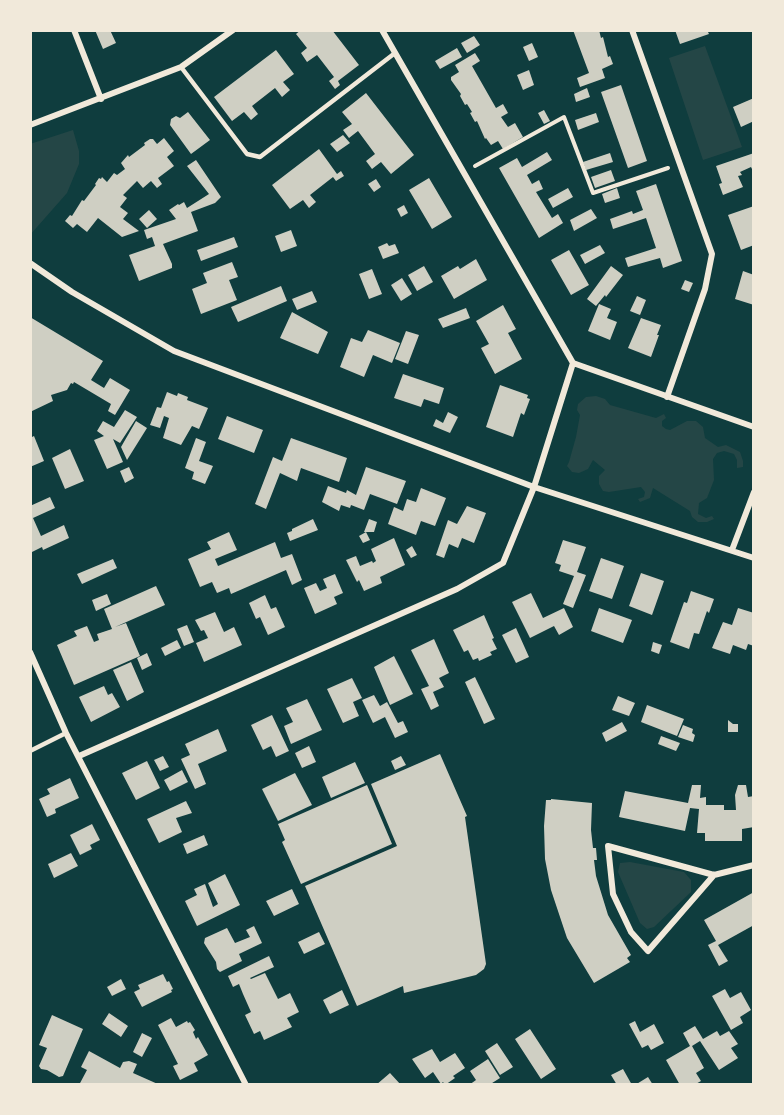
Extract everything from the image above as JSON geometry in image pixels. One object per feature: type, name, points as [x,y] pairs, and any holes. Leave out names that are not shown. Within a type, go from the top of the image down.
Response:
[{"type":"street","points":[[74,30],[100,99]]},
{"type":"street","points":[[30,125],[181,67],[233,30]]},
{"type":"street","points":[[382,30],[573,363],[754,427]]},
{"type":"street","points":[[632,30],[712,254],[705,289],[667,397]]},
{"type":"street","points":[[30,263],[72,292],[174,351],[534,487],[754,558]]},
{"type":"street","points":[[79,756],[457,589],[503,562],[534,487],[573,363]]},
{"type":"street","points":[[732,550],[754,492]]},
{"type":"street","points":[[30,652],[66,733],[246,1085]]},
{"type":"street","points":[[714,875],[648,951],[631,932],[613,894],[608,846],[714,875],[754,865]]},
{"type":"lane","points":[[181,67],[247,154],[260,157],[395,53]]},
{"type":"lane","points":[[30,751],[66,733]]},
{"type":"path","points":[[464,172],[564,117],[593,193],[680,164]]},
{"type":"shaded area","points":[[705,46],[742,147],[703,160],[669,58]]},
{"type":"shaded area","points":[[73,130],[79,151],[79,164],[67,193],[30,235],[30,144]]},
{"type":"shaded area","points":[[596,396],[605,399],[610,405],[656,418],[664,414],[666,418],[662,421],[662,426],[670,430],[687,421],[696,421],[703,427],[705,438],[718,447],[726,445],[740,452],[743,467],[737,468],[734,454],[724,451],[717,453],[713,459],[714,480],[707,498],[699,503],[698,514],[706,518],[712,516],[714,519],[698,522],[692,517],[690,511],[653,488],[650,498],[640,502],[638,499],[644,497],[645,492],[641,487],[603,491],[599,484],[599,476],[605,470],[593,460],[588,469],[579,473],[572,472],[567,466],[580,415],[577,410],[578,404],[586,397]]},
{"type":"shaded area","points":[[630,862],[684,872],[691,880],[691,892],[654,927],[647,929],[640,923],[618,872],[620,863]]},
{"type":"building","points":[[95,30],[110,30],[116,43],[103,49]]},
{"type":"building","points":[[301,30],[332,30],[359,65],[338,81],[340,85],[335,89],[329,81],[334,77],[317,55],[307,62],[301,53],[307,48],[296,34]]},
{"type":"building","points":[[573,30],[599,30],[608,57],[610,56],[613,64],[602,69],[605,78],[580,87],[577,78],[589,73]]},
{"type":"building","points":[[675,30],[707,30],[709,34],[680,44]]},
{"type":"building","points":[[474,36],[480,45],[467,53],[461,43]]},
{"type":"building","points":[[532,43],[538,57],[529,61],[523,47]]},
{"type":"building","points":[[457,48],[462,57],[440,69],[435,61]]},
{"type":"building","points":[[276,50],[294,74],[283,82],[290,90],[282,97],[275,88],[252,106],[258,114],[251,120],[244,112],[232,121],[214,97]]},
{"type":"building","points":[[475,53],[480,61],[472,66],[496,108],[503,104],[508,113],[501,117],[508,127],[515,123],[523,137],[503,149],[498,141],[491,145],[485,139],[477,121],[475,122],[470,113],[472,112],[467,104],[465,105],[461,94],[451,80],[451,77],[459,72],[455,65]]},
{"type":"building","points":[[529,70],[534,85],[523,90],[517,75]]},
{"type":"building","points":[[621,85],[647,161],[628,168],[601,92]]},
{"type":"building","points":[[587,88],[590,97],[576,102],[574,94]]},
{"type":"building","points":[[366,93],[414,155],[391,174],[381,162],[372,169],[366,161],[375,154],[358,131],[349,138],[343,130],[352,124],[342,112]]},
{"type":"building","points":[[754,98],[754,121],[741,127],[733,107]]},
{"type":"building","points":[[544,110],[550,121],[544,124],[538,113]]},
{"type":"building","points":[[188,112],[210,140],[191,154],[170,125],[171,119],[176,116],[180,118]]},
{"type":"building","points":[[596,113],[599,122],[578,130],[575,120]]},
{"type":"building","points":[[343,135],[350,143],[337,152],[330,144]]},
{"type":"building","points":[[164,138],[174,151],[167,157],[174,166],[158,178],[162,184],[157,188],[151,181],[143,188],[137,181],[123,195],[127,198],[120,207],[128,213],[123,219],[139,231],[122,237],[98,218],[87,232],[77,224],[73,228],[65,221],[70,215],[72,216],[82,200],[84,201],[99,178],[102,177],[107,182],[114,173],[117,175],[125,169],[121,163],[128,155],[129,157],[150,139],[157,144]]},
{"type":"building","points":[[319,149],[337,174],[341,171],[344,176],[336,181],[333,177],[310,195],[316,202],[309,208],[303,200],[290,209],[272,185]]},
{"type":"building","points":[[547,152],[552,160],[527,175],[532,184],[539,180],[543,189],[536,192],[552,218],[558,214],[563,223],[539,238],[499,168],[517,158],[522,167]]},
{"type":"building","points":[[610,153],[613,162],[586,170],[583,162]]},
{"type":"building","points":[[754,153],[754,173],[751,167],[740,172],[742,175],[738,176],[743,187],[723,195],[719,184],[722,183],[716,166]]},
{"type":"building","points":[[196,160],[221,197],[215,203],[191,212],[198,231],[163,244],[172,268],[139,281],[129,255],[155,246],[152,237],[147,239],[144,230],[176,219],[169,210],[178,204],[184,202],[187,208],[209,194],[187,166]]},
{"type":"building","points":[[611,170],[615,181],[595,188],[591,177]]},
{"type":"building","points":[[429,178],[452,217],[432,229],[409,190]]},
{"type":"building","points":[[376,179],[381,187],[374,192],[368,184]]},
{"type":"building","points":[[656,184],[682,261],[663,268],[660,258],[628,267],[625,258],[656,248],[646,218],[613,229],[610,219],[632,211],[633,214],[643,210],[636,191]]},
{"type":"building","points":[[568,188],[573,197],[553,208],[548,199]]},
{"type":"building","points":[[617,188],[620,198],[605,203],[602,194]]},
{"type":"building","points":[[404,205],[408,213],[401,217],[397,209]]},
{"type":"building","points":[[754,206],[754,245],[741,250],[728,215]]},
{"type":"building","points":[[591,209],[597,218],[574,231],[570,220]]},
{"type":"building","points":[[149,210],[157,219],[147,228],[139,219]]},
{"type":"building","points":[[291,230],[297,246],[281,252],[275,236]]},
{"type":"building","points":[[234,237],[238,247],[201,261],[197,250]]},
{"type":"building","points":[[387,243],[389,246],[395,244],[399,253],[383,259],[378,247]]},
{"type":"building","points":[[600,245],[605,253],[585,264],[580,255]]},
{"type":"building","points":[[569,250],[589,285],[571,295],[551,260]]},
{"type":"building","points":[[476,259],[487,280],[454,299],[441,276],[458,266],[460,269]]},
{"type":"building","points":[[232,262],[238,277],[229,280],[237,300],[201,314],[192,289],[207,283],[203,273]]},
{"type":"building","points":[[424,266],[433,282],[417,291],[408,275]]},
{"type":"building","points":[[611,266],[623,275],[596,306],[587,299]]},
{"type":"building","points":[[372,269],[382,294],[369,299],[359,274]]},
{"type":"building","points":[[743,271],[754,275],[754,305],[735,299]]},
{"type":"building","points":[[402,278],[412,294],[401,301],[391,285]]},
{"type":"building","points":[[685,280],[693,283],[689,292],[681,289]]},
{"type":"building","points":[[281,286],[287,301],[238,322],[231,307]]},
{"type":"building","points":[[312,291],[317,302],[297,310],[292,299]]},
{"type":"building","points":[[637,296],[646,300],[640,315],[630,311]]},
{"type":"building","points":[[599,304],[611,309],[607,318],[617,322],[610,340],[588,331]]},
{"type":"building","points":[[503,305],[516,329],[508,333],[522,359],[495,374],[481,348],[489,344],[476,321]]},
{"type":"building","points":[[466,308],[470,318],[443,328],[438,319]]},
{"type":"building","points":[[292,312],[328,332],[318,354],[280,338]]},
{"type":"building","points":[[30,317],[103,361],[91,380],[104,388],[110,378],[130,390],[115,415],[108,411],[111,404],[74,382],[67,390],[51,395],[53,401],[30,412]]},
{"type":"building","points":[[641,318],[661,325],[651,357],[628,348]]},
{"type":"building","points":[[368,330],[400,343],[392,363],[373,355],[364,377],[340,367],[351,338],[362,342]]},
{"type":"building","points":[[406,331],[419,335],[408,364],[395,359]]},
{"type":"building","points":[[403,374],[444,388],[439,404],[424,399],[421,407],[394,398]]},
{"type":"building","points":[[500,385],[528,395],[527,398],[530,399],[524,415],[521,413],[513,437],[486,427]]},
{"type":"building","points":[[167,392],[177,396],[178,393],[188,397],[187,400],[208,408],[199,429],[192,426],[181,445],[163,438],[169,418],[164,416],[160,428],[150,425],[157,407],[161,408]]},
{"type":"building","points":[[125,410],[137,417],[120,443],[113,439],[123,462],[107,469],[94,440],[104,436],[97,431],[103,421],[114,427]]},
{"type":"building","points":[[448,412],[458,417],[450,433],[433,426],[436,419],[443,423]]},
{"type":"building","points":[[227,416],[263,430],[254,453],[218,439]]},
{"type":"building","points":[[136,421],[147,428],[127,460],[121,447]]},
{"type":"building","points":[[34,436],[44,461],[30,467],[30,438]]},
{"type":"building","points":[[196,438],[206,442],[199,461],[213,466],[205,484],[192,479],[194,472],[185,468]]},
{"type":"building","points":[[291,438],[347,458],[339,482],[301,468],[297,481],[280,473],[266,509],[255,504],[273,457],[282,461]]},
{"type":"building","points":[[70,449],[84,481],[65,489],[52,458]]},
{"type":"building","points":[[129,467],[134,478],[125,483],[120,471]]},
{"type":"building","points":[[366,467],[406,481],[397,504],[370,494],[364,510],[351,505],[350,508],[341,505],[339,511],[322,502],[328,486],[346,493],[347,490],[356,495]]},
{"type":"building","points":[[421,488],[446,498],[435,526],[421,521],[416,535],[388,524],[394,507],[403,511],[407,499],[416,502]]},
{"type":"building","points":[[50,497],[55,508],[33,518],[41,536],[64,525],[69,538],[43,550],[42,547],[30,553],[30,516],[32,515],[30,506]]},
{"type":"building","points":[[467,506],[486,513],[474,543],[462,538],[458,548],[449,544],[444,558],[436,555],[448,520],[457,524]]},
{"type":"building","points":[[313,519],[318,530],[290,541],[287,533]]},
{"type":"building","points":[[369,519],[377,522],[374,532],[364,532]]},
{"type":"building","points":[[229,532],[237,550],[215,559],[218,566],[275,542],[281,558],[292,554],[302,580],[292,585],[286,570],[231,594],[229,588],[217,593],[212,582],[200,587],[188,559],[211,549],[207,542]]},
{"type":"building","points":[[366,532],[370,540],[363,543],[359,536]]},
{"type":"building","points":[[394,538],[405,565],[380,577],[382,583],[364,591],[346,560],[356,556],[360,566],[372,561],[373,563],[376,561],[371,549]]},
{"type":"building","points":[[563,540],[586,547],[577,572],[586,575],[573,608],[563,604],[574,576],[559,571],[561,565],[555,563]]},
{"type":"building","points":[[412,546],[417,555],[411,558],[406,550]]},
{"type":"building","points":[[601,558],[624,566],[612,599],[589,591]]},
{"type":"building","points":[[113,559],[117,568],[82,584],[77,574]]},
{"type":"building","points":[[641,573],[664,581],[652,615],[629,606]]},
{"type":"building","points":[[335,574],[343,593],[334,597],[337,604],[315,614],[304,588],[316,583],[320,591],[327,588],[323,579]]},
{"type":"building","points":[[156,586],[165,605],[115,627],[126,623],[140,656],[74,685],[57,645],[77,636],[74,631],[87,626],[94,642],[99,640],[97,634],[112,629],[104,609]]},
{"type":"building","points":[[691,591],[714,599],[699,634],[694,633],[689,649],[670,642],[684,602],[687,603]]},
{"type":"building","points":[[531,593],[543,618],[564,608],[573,627],[559,635],[554,626],[530,638],[512,602]]},
{"type":"building","points":[[107,594],[111,604],[96,611],[92,600]]},
{"type":"building","points":[[265,595],[271,609],[276,607],[285,627],[268,635],[260,617],[256,619],[249,603]]},
{"type":"building","points":[[599,608],[632,620],[623,643],[591,631]]},
{"type":"building","points":[[738,608],[754,613],[754,646],[748,644],[746,650],[733,645],[730,654],[712,648],[723,622],[732,625]]},
{"type":"building","points":[[215,612],[224,632],[234,627],[242,645],[204,662],[196,643],[208,638],[195,620]]},
{"type":"building","points":[[484,615],[497,649],[490,652],[492,655],[479,661],[478,658],[473,660],[468,650],[464,652],[453,630]]},
{"type":"building","points":[[187,625],[194,642],[184,646],[177,629]]},
{"type":"building","points":[[516,628],[529,657],[516,663],[502,635]]},
{"type":"building","points":[[434,639],[449,673],[439,678],[444,687],[433,692],[439,706],[431,710],[421,689],[429,686],[411,650]]},
{"type":"building","points":[[177,640],[181,648],[165,656],[161,648]]},
{"type":"building","points":[[653,642],[662,645],[659,654],[651,651]]},
{"type":"building","points":[[147,653],[152,665],[142,670],[137,658]]},
{"type":"building","points":[[394,656],[413,694],[390,705],[374,667]]},
{"type":"building","points":[[131,662],[144,692],[127,701],[113,670]]},
{"type":"building","points":[[475,677],[495,719],[484,724],[465,682]]},
{"type":"building","points":[[352,678],[362,698],[353,702],[359,716],[343,723],[327,689]]},
{"type":"building","points":[[104,686],[108,695],[112,693],[120,707],[91,722],[79,697]]},
{"type":"building","points":[[374,695],[380,706],[387,702],[398,723],[403,721],[408,732],[395,738],[385,717],[373,723],[362,700]]},
{"type":"building","points":[[618,696],[635,703],[629,716],[612,710]]},
{"type":"building","points":[[307,699],[322,730],[291,744],[284,726],[293,722],[286,708]]},
{"type":"building","points":[[647,705],[684,719],[677,736],[641,722]]},
{"type":"building","points":[[272,715],[289,751],[276,757],[271,746],[263,750],[251,725]]},
{"type":"building","points":[[728,720],[733,724],[738,724],[738,732],[728,732]]},
{"type":"building","points":[[622,722],[627,731],[606,742],[602,733]]},
{"type":"building","points":[[683,725],[693,729],[692,733],[695,735],[693,742],[678,737]]},
{"type":"building","points":[[218,729],[227,751],[198,764],[206,784],[195,789],[181,759],[190,755],[185,744]]},
{"type":"building","points":[[661,736],[680,743],[676,751],[658,744]]},
{"type":"building","points":[[309,746],[316,762],[302,768],[295,753]]},
{"type":"building","points":[[440,754],[467,816],[465,817],[486,964],[484,969],[476,975],[404,993],[403,986],[357,1006],[305,886],[397,846],[371,784]]},
{"type":"building","points":[[163,756],[169,767],[160,771],[154,760]]},
{"type":"building","points":[[401,756],[406,765],[395,770],[391,761]]},
{"type":"building","points":[[147,761],[160,788],[136,800],[122,773]]},
{"type":"building","points":[[355,762],[365,783],[331,798],[322,777]]},
{"type":"building","points":[[182,770],[188,782],[170,791],[164,780]]},
{"type":"building","points":[[295,773],[312,805],[278,821],[262,789]]},
{"type":"building","points":[[70,778],[79,798],[55,809],[56,813],[47,817],[39,799],[50,794],[47,789]]},
{"type":"building","points":[[367,785],[392,844],[301,884],[282,842],[285,840],[278,824]]},
{"type":"building","points":[[692,785],[701,785],[700,798],[706,797],[706,805],[724,805],[724,810],[736,810],[735,795],[738,785],[746,785],[748,797],[754,796],[754,827],[742,829],[742,841],[705,841],[705,833],[697,833],[699,809],[690,808],[685,831],[619,817],[625,791],[688,803]]},
{"type":"building","points":[[546,800],[592,803],[591,830],[593,848],[596,848],[597,860],[594,860],[596,876],[608,915],[631,955],[627,958],[630,962],[594,983],[567,938],[551,890],[545,859],[544,826]]},
{"type":"building","points":[[186,801],[192,813],[176,818],[182,832],[159,843],[147,819]]},
{"type":"building","points":[[92,824],[100,840],[90,845],[92,849],[80,855],[70,835]]},
{"type":"building","points":[[204,835],[208,845],[187,854],[183,844]]},
{"type":"building","points":[[71,853],[78,866],[54,878],[48,864]]},
{"type":"building","points":[[225,874],[240,905],[197,926],[185,901],[197,895],[194,889],[205,884],[213,907],[218,904],[208,883]]},
{"type":"building","points":[[292,889],[299,904],[274,916],[266,901]]},
{"type":"building","points":[[754,892],[754,925],[718,945],[728,961],[719,966],[708,945],[716,941],[704,920]]},
{"type":"building","points":[[254,926],[262,943],[239,954],[242,961],[220,972],[204,943],[205,938],[227,928],[235,943],[250,937],[246,930]]},
{"type":"building","points":[[319,932],[325,944],[304,954],[298,942]]},
{"type":"building","points":[[269,956],[274,967],[250,978],[265,973],[278,999],[290,993],[299,1012],[287,1018],[292,1027],[264,1040],[260,1031],[254,1034],[245,1015],[251,1012],[239,984],[233,987],[228,976]]},
{"type":"building","points":[[163,974],[173,989],[172,992],[142,1007],[134,992],[140,989],[138,985]]},
{"type":"building","points":[[121,979],[126,989],[112,996],[107,987]]},
{"type":"building","points":[[725,989],[730,998],[741,992],[751,1010],[740,1017],[743,1023],[731,1030],[712,996]]},
{"type":"building","points":[[342,990],[349,1005],[330,1014],[323,1000]]},
{"type":"building","points":[[109,1013],[128,1026],[121,1037],[102,1024]]},
{"type":"building","points":[[52,1015],[83,1029],[63,1076],[59,1077],[39,1066],[47,1048],[39,1045]]},
{"type":"building","points":[[171,1018],[176,1027],[187,1021],[190,1022],[195,1030],[193,1032],[196,1039],[198,1037],[208,1055],[194,1063],[198,1071],[180,1080],[173,1066],[178,1064],[158,1025]]},
{"type":"building","points":[[635,1021],[640,1032],[654,1024],[664,1043],[651,1050],[648,1045],[642,1048],[629,1024]]},
{"type":"building","points":[[695,1026],[703,1039],[717,1031],[720,1036],[729,1031],[738,1044],[731,1048],[738,1058],[719,1070],[700,1041],[692,1046],[704,1068],[696,1073],[701,1081],[694,1085],[680,1085],[666,1060],[690,1046],[683,1033]]},
{"type":"building","points":[[530,1029],[556,1069],[541,1079],[515,1039]]},
{"type":"building","points":[[142,1033],[152,1038],[142,1057],[133,1052]]},
{"type":"building","points":[[497,1043],[513,1067],[500,1075],[485,1051]]},
{"type":"building","points":[[432,1049],[440,1062],[455,1053],[465,1068],[445,1085],[443,1082],[441,1084],[433,1072],[425,1078],[412,1059]]},
{"type":"building","points":[[89,1051],[120,1068],[123,1062],[129,1061],[137,1064],[133,1073],[160,1085],[79,1085],[87,1070],[81,1067]]},
{"type":"building","points":[[488,1059],[500,1078],[489,1085],[469,1085],[476,1080],[470,1071]]},
{"type":"building","points":[[623,1069],[632,1085],[617,1085],[611,1075]]},
{"type":"building","points":[[390,1073],[401,1085],[376,1085]]},
{"type":"building","points":[[648,1077],[653,1085],[635,1085]]}]
